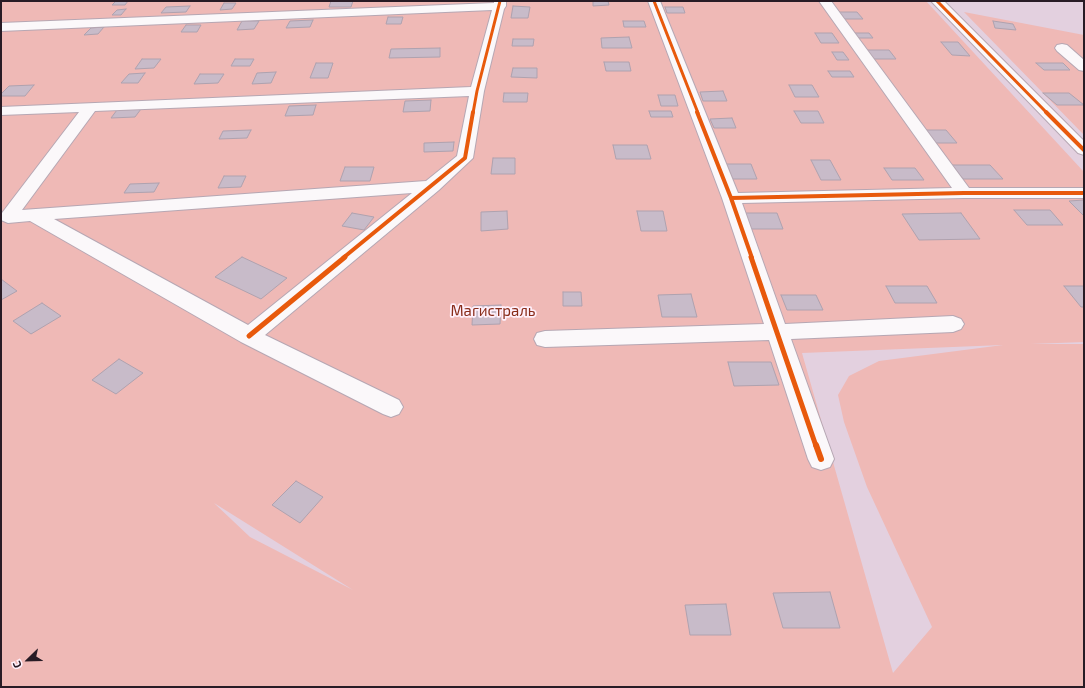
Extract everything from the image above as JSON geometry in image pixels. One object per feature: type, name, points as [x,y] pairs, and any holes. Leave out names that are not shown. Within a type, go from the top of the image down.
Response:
[{"type":"street","points":[[654,1],[730,198],[821,459]]},
{"type":"street","points":[[825,1],[964,193]]},
{"type":"street","points":[[937,1],[1084,150]]},
{"type":"street","points":[[1,27],[500,3],[477,91],[465,158],[433,186],[249,336]]},
{"type":"street","points":[[1062,48],[1084,67]]},
{"type":"street","points":[[1,111],[477,91]]},
{"type":"street","points":[[91,107],[8,217],[433,186]]},
{"type":"street","points":[[730,198],[964,193],[1084,193]]},
{"type":"street","points":[[33,216],[249,336],[391,407]]},
{"type":"street","points":[[545,339],[776,332],[953,324]]},
{"type":"green space","name":"Магистраль","points":[[1,1],[926,1],[1084,172],[1084,342],[1031,344],[1084,344],[1084,687],[1,687]],"holes":[[[1003,345],[879,361],[849,376],[838,395],[844,422],[867,487],[932,627],[893,673],[802,353]],[[214,503],[353,590],[250,537]]]},
{"type":"green space","points":[[964,12],[1084,35],[1084,135]]},
{"type":"building","points":[[116,1],[128,1],[125,5],[112,5]]},
{"type":"building","points":[[331,1],[353,1],[351,7],[329,7]]},
{"type":"building","points":[[593,1],[608,1],[609,5],[593,6]]},
{"type":"building","points":[[224,3],[236,3],[232,9],[220,10]]},
{"type":"building","points":[[190,6],[186,12],[161,13],[166,7]]},
{"type":"building","points":[[513,6],[530,7],[528,18],[511,18]]},
{"type":"building","points":[[665,7],[683,7],[685,13],[667,13]]},
{"type":"building","points":[[126,9],[121,15],[112,15],[117,10]]},
{"type":"building","points":[[836,12],[857,12],[863,19],[842,19]]},
{"type":"building","points":[[388,17],[403,17],[401,24],[386,24]]},
{"type":"building","points":[[313,20],[310,27],[286,28],[290,21]]},
{"type":"building","points":[[242,21],[259,21],[254,29],[237,30]]},
{"type":"building","points":[[623,21],[644,21],[646,27],[624,27]]},
{"type":"building","points":[[993,21],[1013,24],[1016,30],[995,28]]},
{"type":"building","points":[[186,25],[201,25],[197,32],[181,32]]},
{"type":"building","points":[[104,27],[98,34],[84,35],[91,28]]},
{"type":"building","points":[[815,33],[832,33],[839,43],[821,43]]},
{"type":"building","points":[[853,33],[869,33],[873,38],[857,38]]},
{"type":"building","points":[[629,37],[632,48],[602,48],[601,38]]},
{"type":"building","points":[[513,39],[534,39],[533,46],[512,46]]},
{"type":"building","points":[[941,42],[958,42],[970,56],[952,55]]},
{"type":"building","points":[[440,48],[440,57],[389,58],[391,49]]},
{"type":"building","points":[[866,50],[889,50],[896,59],[872,59]]},
{"type":"building","points":[[832,52],[843,52],[849,60],[837,60]]},
{"type":"building","points":[[142,59],[161,59],[154,68],[135,69]]},
{"type":"building","points":[[235,59],[254,59],[250,66],[231,66]]},
{"type":"building","points":[[604,62],[629,62],[631,71],[606,71]]},
{"type":"building","points":[[316,63],[333,63],[328,78],[310,78]]},
{"type":"building","points":[[1036,63],[1063,63],[1070,70],[1044,70]]},
{"type":"building","points":[[513,68],[537,68],[537,78],[511,77]]},
{"type":"building","points":[[828,71],[850,71],[854,77],[832,77]]},
{"type":"building","points":[[276,72],[271,83],[252,84],[257,73]]},
{"type":"building","points":[[145,73],[138,83],[121,83],[129,74]]},
{"type":"building","points":[[200,74],[224,74],[218,83],[194,84]]},
{"type":"building","points":[[34,85],[25,96],[1,96],[1,94],[9,86]]},
{"type":"building","points":[[789,85],[812,85],[819,97],[795,97]]},
{"type":"building","points":[[723,91],[727,101],[703,101],[700,92]]},
{"type":"building","points":[[504,93],[528,93],[527,102],[503,102]]},
{"type":"building","points":[[1043,93],[1069,93],[1084,105],[1057,105]]},
{"type":"building","points":[[658,95],[675,95],[678,106],[661,106]]},
{"type":"building","points":[[431,100],[430,111],[403,112],[405,101]]},
{"type":"building","points":[[316,105],[313,115],[285,116],[289,106]]},
{"type":"building","points":[[141,109],[135,117],[111,118],[117,110]]},
{"type":"building","points":[[649,111],[671,111],[673,117],[651,117]]},
{"type":"building","points":[[794,111],[818,111],[824,123],[801,123]]},
{"type":"building","points":[[732,118],[736,128],[714,128],[710,119]]},
{"type":"building","points":[[251,130],[247,138],[219,139],[223,131]]},
{"type":"building","points":[[924,130],[946,130],[957,143],[934,143]]},
{"type":"building","points":[[454,142],[453,151],[424,152],[424,143]]},
{"type":"building","points":[[613,145],[647,145],[651,159],[616,159]]},
{"type":"building","points":[[493,158],[515,158],[515,174],[491,174]]},
{"type":"building","points":[[811,160],[830,160],[841,180],[821,180]]},
{"type":"building","points":[[726,164],[751,164],[757,179],[732,179]]},
{"type":"building","points":[[952,165],[990,165],[1003,179],[963,179]]},
{"type":"building","points":[[345,167],[374,167],[370,181],[340,181]]},
{"type":"building","points":[[884,168],[915,168],[924,180],[892,180]]},
{"type":"building","points":[[224,176],[246,176],[241,187],[218,188]]},
{"type":"building","points":[[159,183],[154,192],[124,193],[130,184]]},
{"type":"building","points":[[1084,200],[1084,216],[1069,201]]},
{"type":"building","points":[[1014,210],[1050,210],[1063,225],[1027,225]]},
{"type":"building","points":[[507,211],[508,229],[481,231],[481,212]]},
{"type":"building","points":[[637,211],[663,211],[667,231],[641,231]]},
{"type":"building","points":[[352,213],[374,217],[364,230],[342,226]]},
{"type":"building","points":[[745,213],[777,213],[783,229],[751,229]]},
{"type":"building","points":[[961,213],[980,239],[919,240],[902,214]]},
{"type":"building","points":[[242,257],[287,278],[261,299],[215,277]]},
{"type":"building","points":[[1,279],[17,291],[1,300]]},
{"type":"building","points":[[886,286],[927,286],[937,303],[895,303]]},
{"type":"building","points":[[1064,286],[1084,286],[1084,307],[1081,307]]},
{"type":"building","points":[[563,292],[581,292],[582,306],[563,306]]},
{"type":"building","points":[[691,294],[697,317],[662,317],[658,295]]},
{"type":"building","points":[[781,295],[816,295],[823,310],[787,310]]},
{"type":"building","points":[[42,303],[61,316],[31,334],[13,321]]},
{"type":"building","points":[[501,305],[500,324],[472,325],[473,306]]},
{"type":"building","points":[[119,359],[143,373],[116,394],[92,380]]},
{"type":"building","points":[[728,362],[771,362],[779,385],[734,386]]},
{"type":"building","points":[[296,481],[323,497],[300,523],[272,505]]},
{"type":"building","points":[[830,592],[840,628],[783,628],[773,593]]},
{"type":"building","points":[[726,604],[731,635],[690,635],[685,605]]},
{"type":"cycle path","points":[[249,336],[465,158],[477,91],[500,1]]},
{"type":"cycle path","points":[[654,1],[731,198],[964,193],[1084,193]]},
{"type":"cycle path","points":[[937,1],[1084,150]]},
{"type":"cycle path","points":[[731,198],[821,459]]}]
